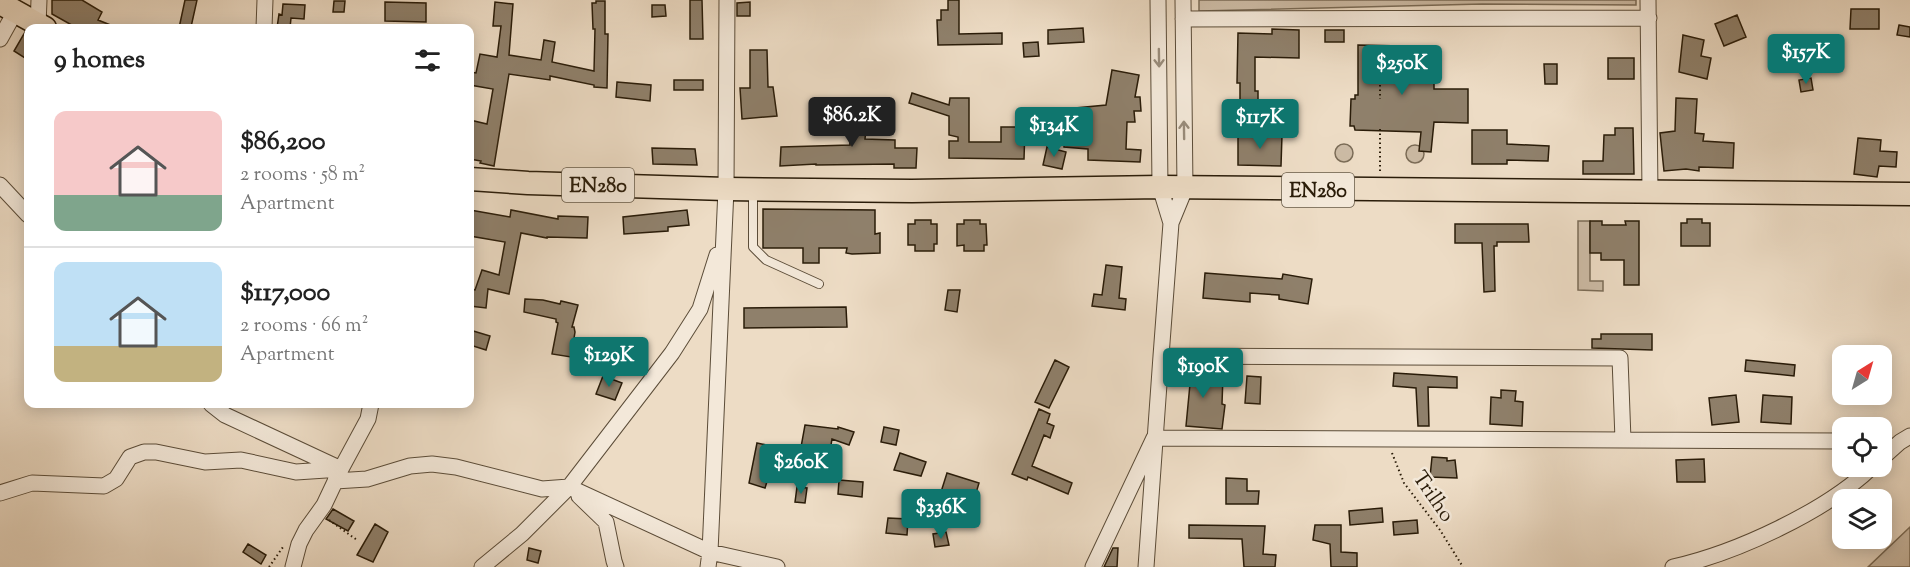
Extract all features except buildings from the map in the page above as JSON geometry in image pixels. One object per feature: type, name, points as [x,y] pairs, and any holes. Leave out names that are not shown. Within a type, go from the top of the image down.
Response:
[{"type":"main road","points":[[8,7],[37,24]]},
{"type":"main road","name":"EN280","points":[[474,179],[726,189],[912,191],[1160,187],[1910,194]]},
{"type":"street","points":[[39,0],[42,24]]},
{"type":"street","points":[[264,24],[265,0]]},
{"type":"street","points":[[709,560],[726,189],[727,0]]},
{"type":"street","points":[[1158,0],[1160,187],[1171,223]]},
{"type":"street","points":[[1146,567],[1171,223],[1185,189],[1183,0]]},
{"type":"street","points":[[1648,0],[1650,193]]},
{"type":"street","points":[[0,39],[8,7]]},
{"type":"street","points":[[1183,19],[1649,18]]},
{"type":"street","points":[[0,186],[24,211]]},
{"type":"street","points":[[482,567],[522,534],[569,487],[672,353],[700,309],[723,238]]},
{"type":"street","points":[[1161,356],[1620,358],[1623,440]]},
{"type":"street","points":[[216,408],[225,415],[338,475]]},
{"type":"street","points":[[293,567],[299,544],[324,505],[368,419],[370,408]]},
{"type":"street","points":[[1154,438],[1832,441]]},
{"type":"street","points":[[1093,567],[1154,438]]},
{"type":"street","points":[[1892,450],[1905,439]]},
{"type":"street","points":[[0,492],[32,483],[104,486],[116,479],[130,457],[144,452],[156,452],[205,462],[241,460],[296,472],[367,479],[410,466],[432,464],[456,467],[542,489],[569,487],[709,560],[777,567]]},
{"type":"street","points":[[1673,567],[1759,537],[1855,484],[1862,477]]},
{"type":"street","points":[[569,487],[606,522],[616,567]]},
{"type":"lane","points":[[753,189],[753,247],[766,260],[819,284]]},
{"type":"path","points":[[1380,76],[1380,99]]},
{"type":"path","points":[[1380,127],[1380,174]]},
{"type":"path","name":"Trilho","points":[[1387,439],[1404,483],[1440,530],[1463,567]]},
{"type":"shaded area","points":[[1199,0],[1636,0],[1636,5],[1482,4],[1199,11]]},
{"type":"shaded area","points":[[1344,144],[1350,147],[1353,153],[1350,159],[1344,162],[1338,159],[1335,153],[1338,147]]},
{"type":"shaded area","points":[[1415,145],[1421,148],[1424,154],[1421,160],[1415,163],[1409,160],[1406,154],[1409,148]]},
{"type":"shaded area","points":[[1578,221],[1590,221],[1590,281],[1603,281],[1603,291],[1578,290]]},
{"type":"shaded area","points":[[1910,527],[1910,567],[1868,567],[1887,549],[1892,549],[1892,544]]}]
